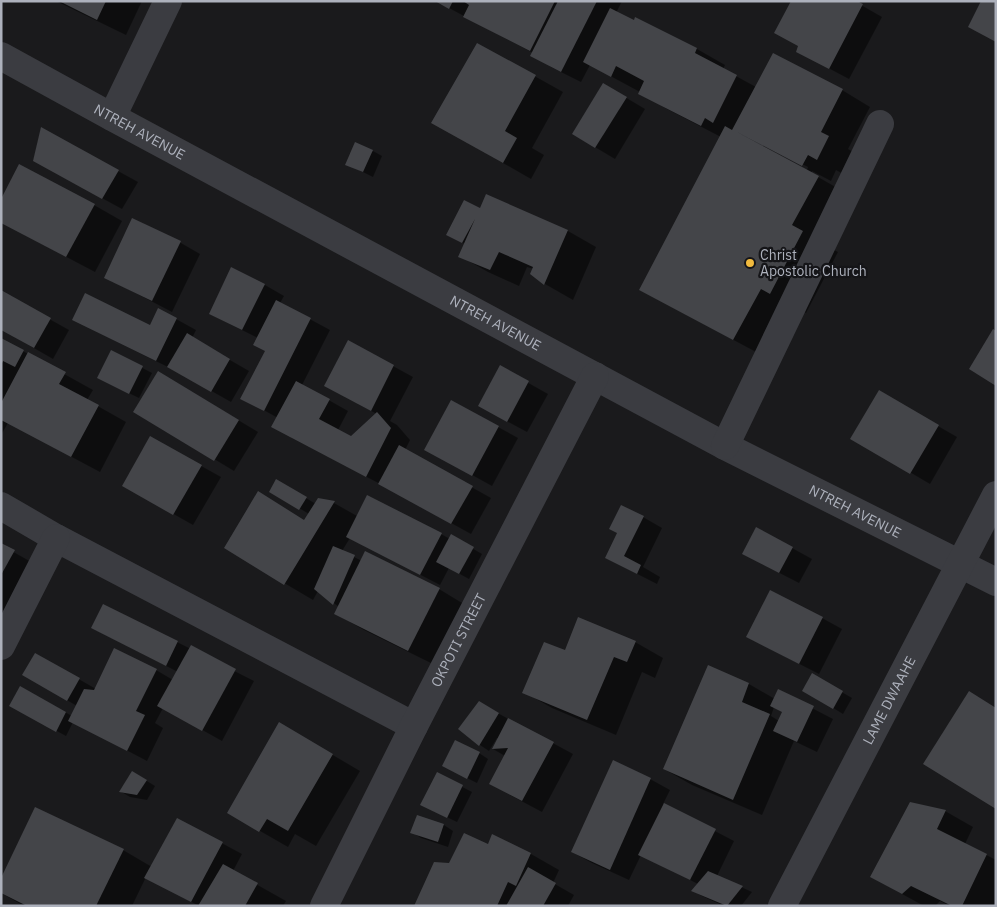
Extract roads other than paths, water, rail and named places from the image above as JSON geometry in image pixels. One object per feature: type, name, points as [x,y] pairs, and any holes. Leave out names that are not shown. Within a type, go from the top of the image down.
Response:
[{"type":"street","points":[[112,117],[168,1]]},
{"type":"street","name":"NTREH AVENUE","points":[[1,56],[725,446],[996,582]]},
{"type":"street","points":[[725,446],[880,124]]},
{"type":"street","name":"OKPOTI STREET","points":[[324,906],[414,726],[595,376]]},
{"type":"street","name":"LAME DWAAHE","points":[[782,906],[996,494]]},
{"type":"street","points":[[1,506],[56,538],[414,726]]},
{"type":"street","points":[[1,646],[56,538]]},
{"type":"place","name":"Christ Apostolic Church","points":[[750,263]]}]
